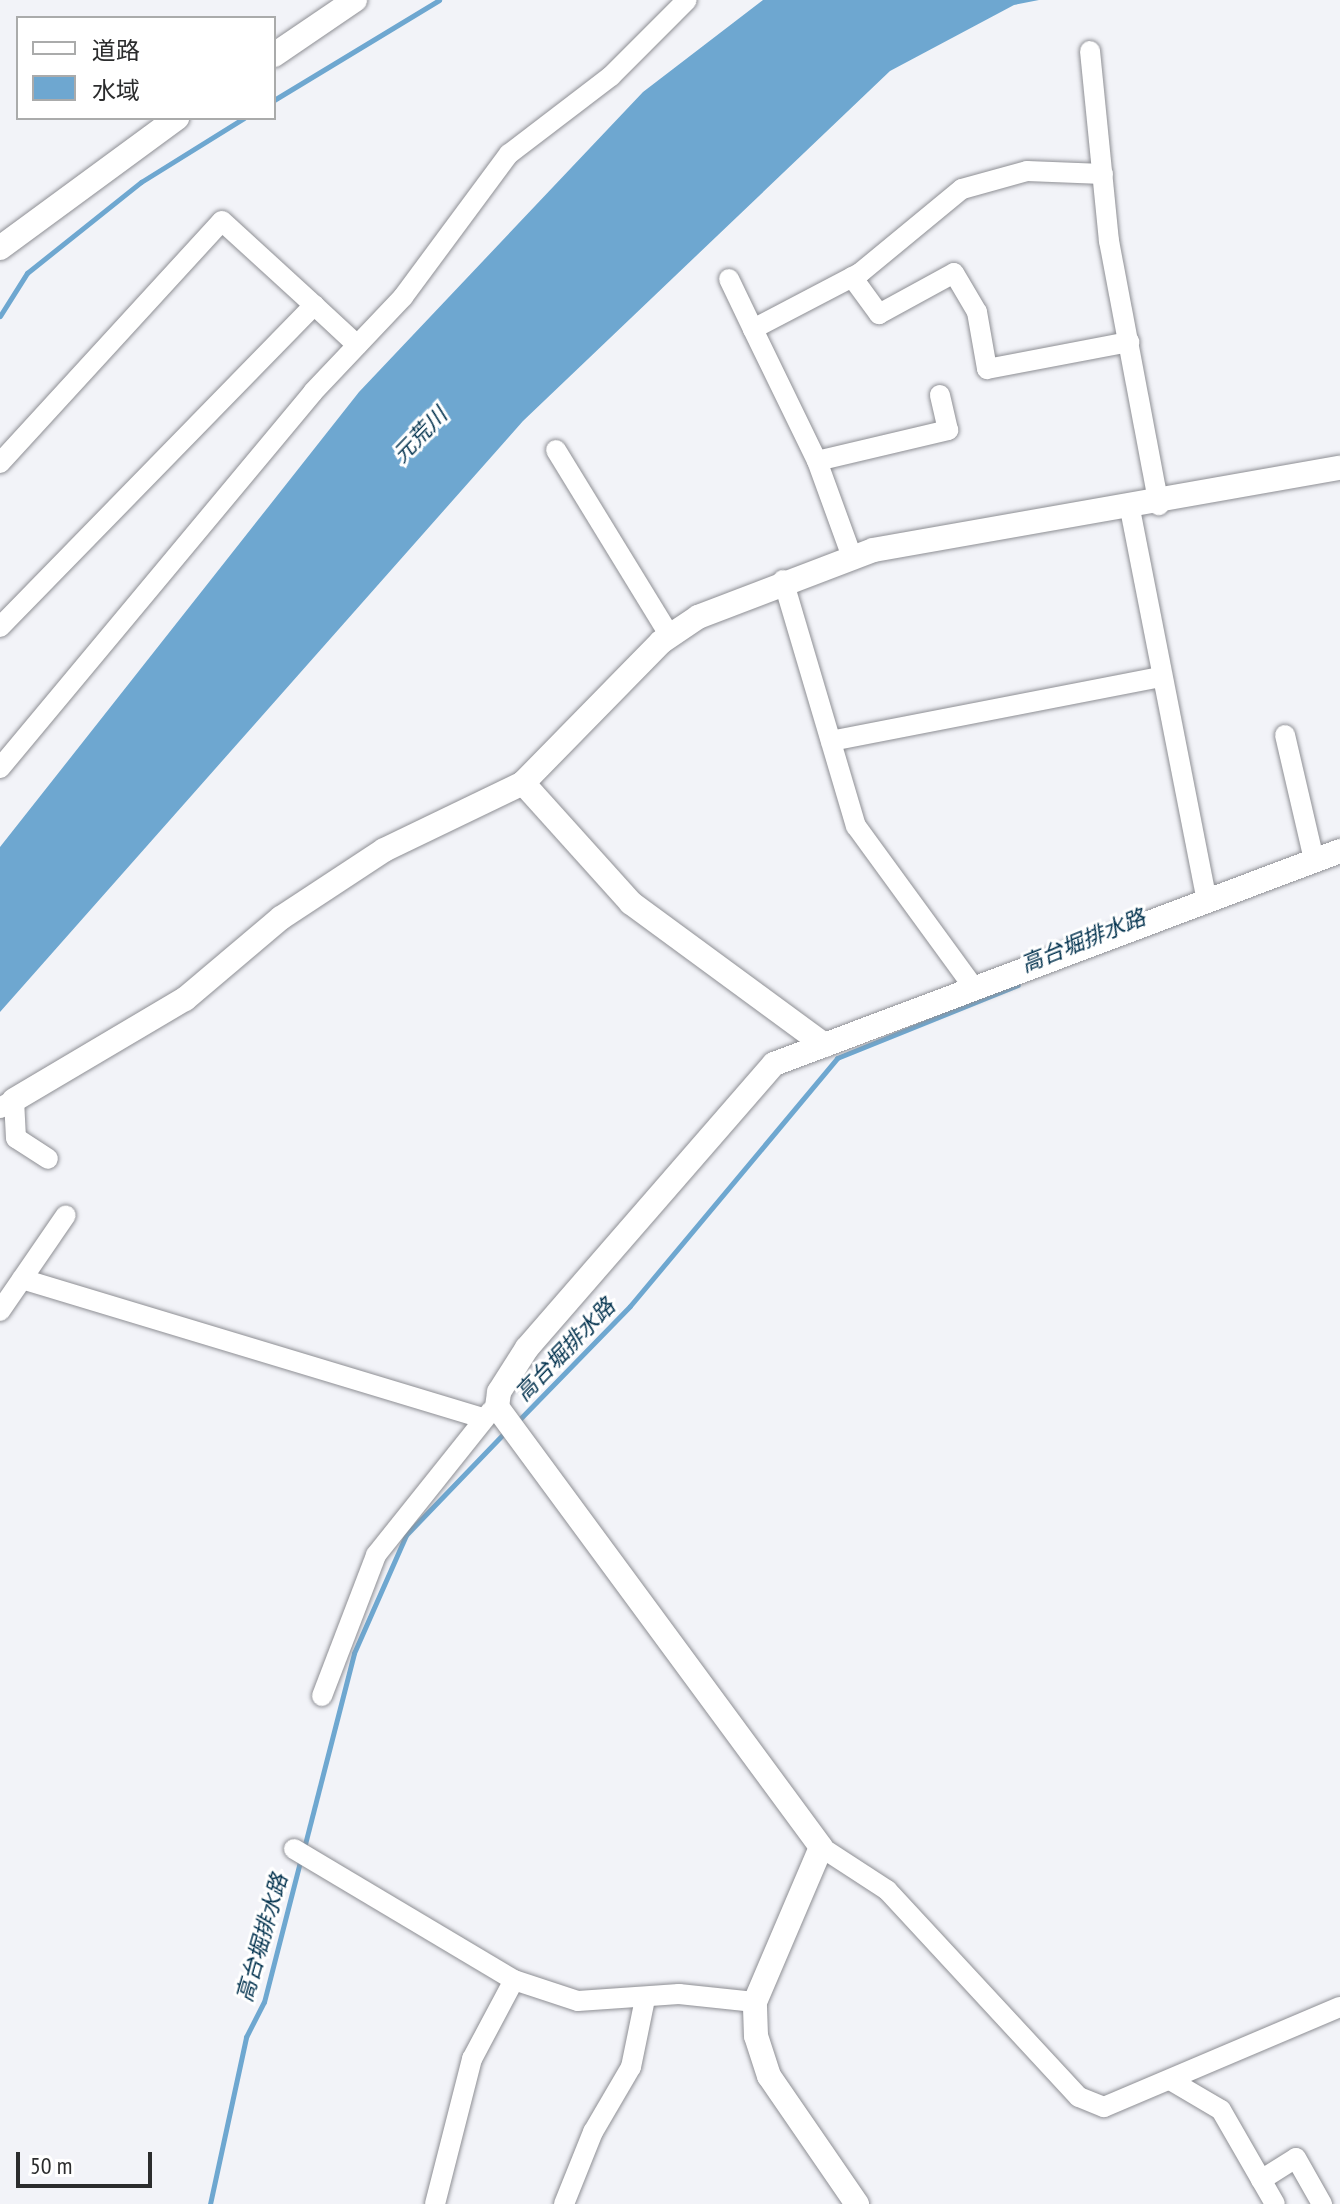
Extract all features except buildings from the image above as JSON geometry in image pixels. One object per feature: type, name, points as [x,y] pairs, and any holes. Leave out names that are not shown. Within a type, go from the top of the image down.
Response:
[{"type":"street","points":[[276,54],[355,0]]},
{"type":"street","points":[[0,768],[357,345],[403,297],[509,154],[611,76],[687,0]]},
{"type":"street","points":[[1090,51],[1103,174],[1159,505]]},
{"type":"street","points":[[0,248],[174,120]]},
{"type":"street","points":[[753,329],[852,277],[962,189],[1027,171],[1103,174]]},
{"type":"street","points":[[0,463],[222,221],[357,345]]},
{"type":"street","points":[[852,277],[879,314],[954,273],[977,312],[987,369],[1129,342]]},
{"type":"street","points":[[729,279],[817,461],[852,557]]},
{"type":"street","points":[[0,627],[314,305]]},
{"type":"street","points":[[817,461],[948,430],[940,395]]},
{"type":"street","points":[[556,450],[670,636]]},
{"type":"street","points":[[48,1159],[16,1138],[7,1104],[185,999],[281,918],[384,850],[523,783],[670,636],[783,580],[852,557],[1159,505],[1340,468]]},
{"type":"street","points":[[1130,509],[1159,677],[1207,901]]},
{"type":"street","points":[[783,580],[831,741],[870,855],[975,989]]},
{"type":"street","points":[[831,741],[1159,677]]},
{"type":"street","points":[[1285,735],[1314,860]]},
{"type":"street","points":[[523,783],[631,903],[824,1045]]},
{"type":"street","points":[[322,1696],[376,1555],[489,1413],[527,1348],[774,1064],[1340,851]]},
{"type":"street","points":[[0,1311],[66,1215]]},
{"type":"street","points":[[22,1279],[489,1413],[821,1847],[887,1890],[1079,2097],[1104,2107],[1340,2007]]},
{"type":"street","points":[[821,1847],[755,2002],[769,2076],[857,2204]]},
{"type":"street","points":[[294,1849],[514,1980],[578,2001],[645,1999],[679,1994],[755,2002]]},
{"type":"street","points":[[435,2204],[472,2059],[514,1980]]},
{"type":"street","points":[[564,2204],[593,2132],[631,2067],[645,1999]]},
{"type":"street","points":[[1170,2080],[1221,2110],[1275,2204]]},
{"type":"street","points":[[1261,2180],[1296,2158],[1322,2204]]},
{"type":"water","name":"元荒川","points":[[763,0],[1039,0],[1014,5],[890,71],[523,421],[0,1012],[0,847],[359,392],[643,92]]},
{"type":"waterway","points":[[276,99],[439,0]]},
{"type":"waterway","points":[[0,316],[27,273],[141,182],[241,120]]},
{"type":"waterway","name":"高台堀排水路","points":[[516,1423],[630,1306],[837,1058],[1018,985]]},
{"type":"waterway","name":"高台堀排水路","points":[[304,1848],[354,1653],[406,1535],[505,1432]]},
{"type":"waterway","name":"高台堀排水路","points":[[210,2204],[246,2037],[264,2002],[301,1858]]}]
